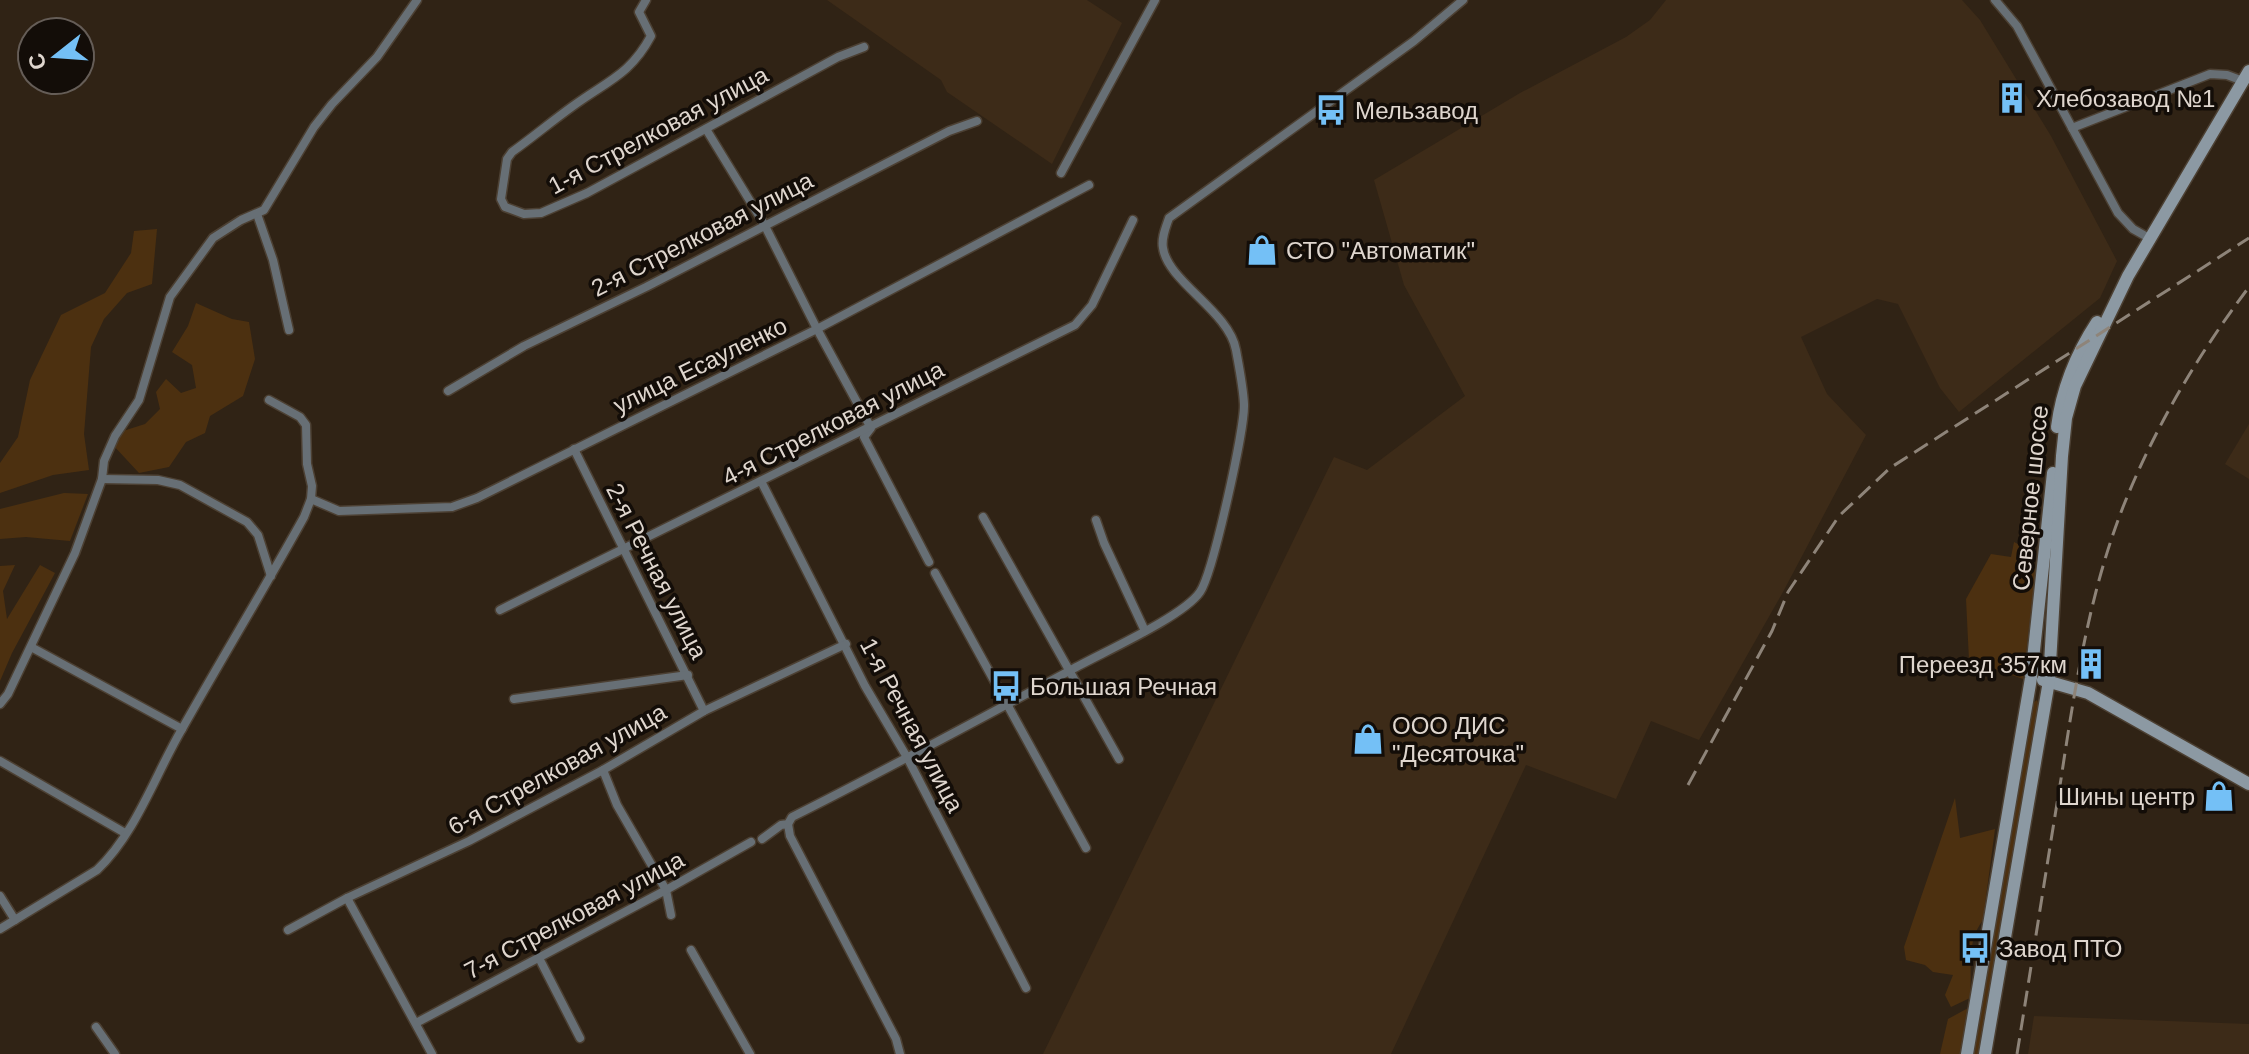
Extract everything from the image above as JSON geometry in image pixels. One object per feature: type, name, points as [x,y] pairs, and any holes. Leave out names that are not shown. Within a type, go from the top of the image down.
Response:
[{"type":"main road","points":[[2128,276],[2246,76]]},
{"type":"main road","name":"Северное шоссе","points":[[1967,1054],[2031,678],[2060,408],[2082,346],[2128,276]]},
{"type":"main road","name":"Северное шоссе","points":[[1985,1054],[2049,681],[2066,418],[2087,355],[2128,276]]},
{"type":"main road","points":[[2031,678],[2088,693],[2249,784]]},
{"type":"street","points":[[0,704],[8,694],[75,553],[102,479],[109,448],[139,400],[170,297],[213,238],[257,214],[271,202],[314,127],[377,57],[417,0]]},
{"type":"street","name":"1-я Стрелковая улица","points":[[646,0],[639,12],[651,36],[640,57],[623,74],[574,105],[512,152],[507,159],[501,199],[505,207],[524,214],[541,213],[587,193],[838,57],[864,47]]},
{"type":"street","points":[[1061,173],[1155,0]]},
{"type":"street","points":[[900,1054],[896,1039],[790,836],[788,824],[792,817],[908,759],[1145,631],[1191,602],[1202,590],[1210,570],[1236,457],[1244,406],[1234,339],[1171,266],[1163,248],[1164,230],[1169,218],[1414,41],[1451,4],[1463,0]]},
{"type":"street","points":[[1995,0],[2017,26],[2118,213],[2133,229],[2149,238]]},
{"type":"street","points":[[2072,128],[2210,74],[2246,76]]},
{"type":"street","name":"2-я Стрелковая улица","points":[[448,391],[524,346],[646,287],[949,131],[977,121]]},
{"type":"street","points":[[706,129],[764,224],[871,428],[864,437],[929,562]]},
{"type":"street","name":"улица Есауленко","points":[[311,499],[339,511],[452,507],[477,498],[817,329],[1089,185]]},
{"type":"street","points":[[257,214],[273,260],[289,330]]},
{"type":"street","name":"4-я Стрелковая улица","points":[[500,610],[1075,325],[1092,305],[1133,220]]},
{"type":"street","points":[[0,929],[97,870],[108,860],[271,577],[311,499],[306,425],[300,417],[269,400]]},
{"type":"street","name":"2-я Речная улица","points":[[574,449],[704,711]]},
{"type":"street","points":[[102,479],[158,480],[180,485],[247,522],[261,542],[271,577]]},
{"type":"street","name":"1-я Речная улица","points":[[761,481],[865,686],[908,759],[1026,988]]},
{"type":"street","points":[[983,517],[1119,759]]},
{"type":"street","points":[[1096,520],[1145,631]]},
{"type":"street","points":[[935,573],[1086,848]]},
{"type":"street","name":"6-я Стрелковая улица","points":[[288,930],[347,898],[469,841],[603,770],[704,711],[846,644]]},
{"type":"street","points":[[31,647],[182,729]]},
{"type":"street","points":[[514,699],[688,675]]},
{"type":"street","points":[[0,761],[125,833]]},
{"type":"street","points":[[603,770],[617,805],[666,890],[671,915]]},
{"type":"street","points":[[762,839],[781,825],[788,824]]},
{"type":"street","name":"7-я Стрелковая улица","points":[[416,1023],[751,842]]},
{"type":"street","points":[[0,896],[15,920]]},
{"type":"street","points":[[347,898],[432,1054]]},
{"type":"street","points":[[691,950],[750,1054]]},
{"type":"street","points":[[539,958],[580,1038]]},
{"type":"street","points":[[96,1027],[115,1054]]},
{"type":"shaded area","points":[[827,0],[1087,0],[1122,23],[1052,164],[947,92],[941,80]]},
{"type":"shaded area","points":[[1666,0],[1962,0],[1980,20],[2051,136],[2117,261],[2100,298],[1959,412],[1940,388],[1898,304],[1877,299],[1801,337],[1827,394],[1866,435],[1783,592],[1699,740],[1651,721],[1616,799],[1526,765],[1391,1054],[1043,1054],[1334,457],[1367,470],[1465,396],[1404,285],[1374,180],[1520,93],[1626,37],[1650,20]]},
{"type":"shaded area","points":[[157,229],[152,284],[127,293],[104,319],[91,347],[84,434],[89,470],[53,475],[0,493],[0,463],[18,437],[30,380],[61,315],[105,293],[131,253],[134,231]]},
{"type":"shaded area","points":[[196,303],[232,319],[249,322],[255,359],[243,396],[210,416],[205,433],[186,442],[169,467],[139,473],[113,445],[123,431],[145,424],[160,409],[156,392],[166,379],[181,393],[196,388],[192,365],[172,352],[188,326]]},
{"type":"shaded area","points":[[2249,424],[2249,479],[2225,464]]},
{"type":"shaded area","points":[[64,493],[88,494],[70,541],[26,537],[0,539],[0,509]]},
{"type":"shaded area","points":[[2014,542],[2024,547],[2025,559],[2036,569],[2023,679],[1969,660],[1966,599],[1991,554],[2011,557]]},
{"type":"shaded area","points":[[15,565],[3,591],[7,619],[40,565],[55,573],[0,681],[0,566]]},
{"type":"shaded area","points":[[2037,700],[2039,705],[1980,1054],[1973,1054],[2033,703]]},
{"type":"shaded area","points":[[1955,798],[1960,838],[1995,829],[1983,920],[1972,948],[1970,998],[1951,1007],[1945,995],[1953,975],[1933,972],[1925,965],[1906,960],[1904,947]]},
{"type":"shaded area","points":[[1970,1007],[1961,1054],[1940,1054],[1948,1019]]},
{"type":"shaded area","points":[[2034,1016],[2249,1024],[2249,1054],[2028,1054]]},
{"type":"railway","points":[[1688,785],[1772,631],[1788,592],[1839,516],[1890,468],[2249,238]]},
{"type":"railway","points":[[2017,1054],[2078,675],[2101,573],[2135,477],[2163,420],[2212,339],[2249,287]]},
{"type":"place","name":"Хлебозавод №1","points":[[2012,98]]},
{"type":"place","name":"Мельзавод","points":[[1331,110]]},
{"type":"place","name":"СТО \"Автоматик\"","points":[[1262,250]]},
{"type":"place","name":"Переезд 357км","points":[[2091,664]]},
{"type":"place","name":"Большая Речная","points":[[1006,686]]},
{"type":"place","name":"ООО ДИС \"Десяточка\"","points":[[1368,739]]},
{"type":"place","name":"Шины центр","points":[[2219,796]]},
{"type":"place","name":"Завод ПТО","points":[[1975,948]]}]
